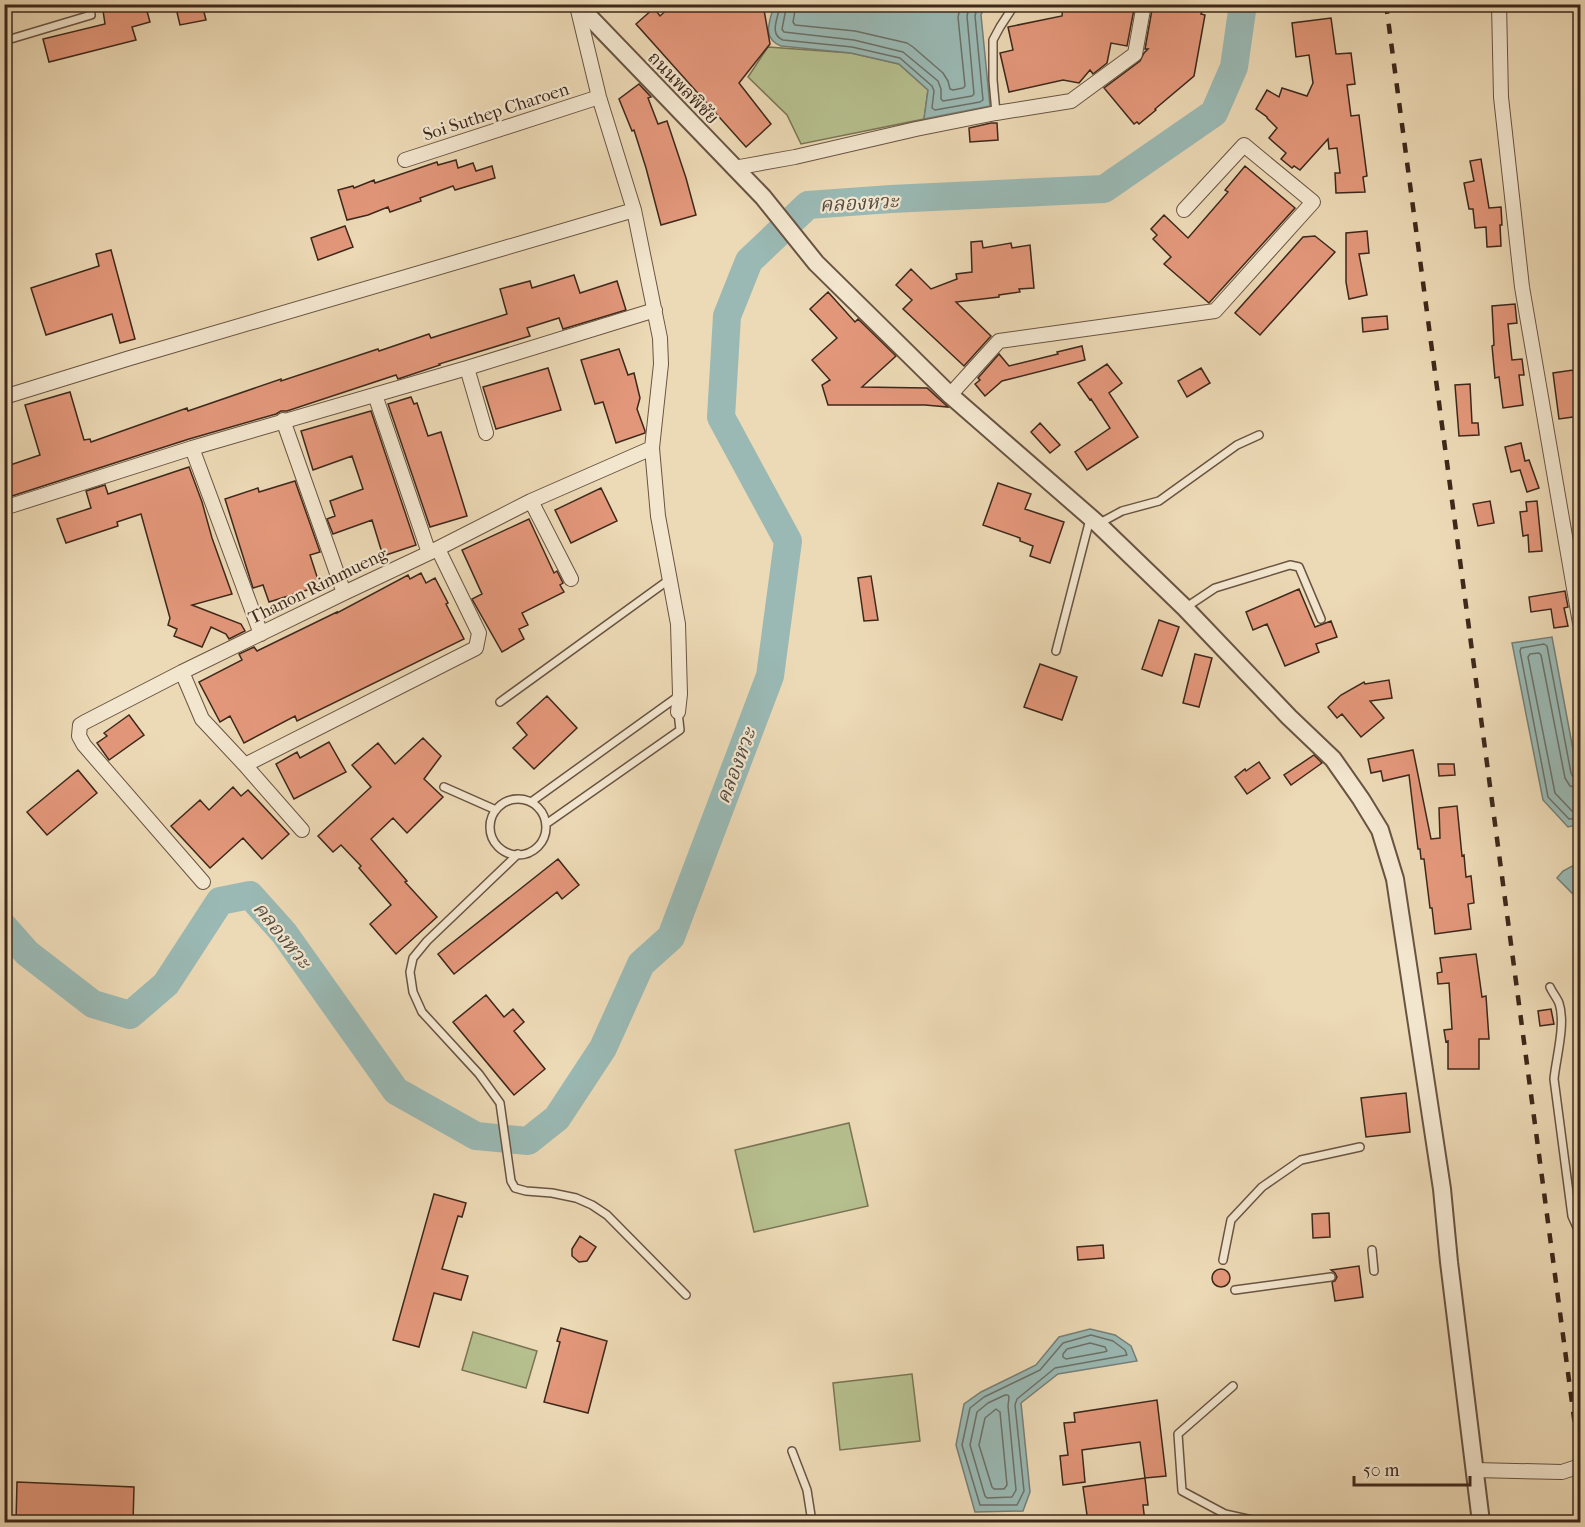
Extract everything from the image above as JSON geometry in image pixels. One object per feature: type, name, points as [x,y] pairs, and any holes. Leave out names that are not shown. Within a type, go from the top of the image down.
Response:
[{"type":"street","points":[[734,168],[996,113],[1071,101],[1135,54],[1144,4]]},
{"type":"street","points":[[1499,4],[1501,97],[1522,287],[1581,623]]},
{"type":"street","points":[[577,5],[599,98],[634,210],[660,338],[661,364],[652,448],[658,516],[678,624],[680,694],[678,712]]},
{"type":"street","name":"ถนนพลพิชัย","points":[[577,5],[763,197],[816,263],[950,395],[1094,521],[1185,608],[1289,717],[1333,759],[1380,830],[1395,879],[1440,1178],[1481,1522]]},
{"type":"street","name":"Soi Suthep Charoen","points":[[405,160],[599,98]]},
{"type":"street","points":[[950,395],[999,341],[1215,311],[1313,202],[1244,145],[1184,210]]},
{"type":"street","points":[[4,397],[141,354],[634,210]]},
{"type":"street","points":[[4,508],[283,420],[467,368],[655,310]]},
{"type":"street","points":[[467,368],[486,433]]},
{"type":"street","points":[[245,765],[476,648],[478,633],[433,551],[375,394]]},
{"type":"street","points":[[283,420],[344,592]]},
{"type":"street","points":[[192,448],[261,634]]},
{"type":"street","name":"Thanon Rimmueng","points":[[203,882],[84,745],[79,736],[81,725],[182,672],[531,501],[652,448]]},
{"type":"street","points":[[531,501],[571,579]]},
{"type":"street","points":[[182,672],[202,719],[302,830]]},
{"type":"street","points":[[1475,1470],[1562,1472],[1581,1466]]},
{"type":"lane","points":[[4,41],[91,15],[89,4]]},
{"type":"lane","points":[[996,113],[993,40],[1015,4]]},
{"type":"lane","points":[[1056,651],[1094,521],[1160,501],[1237,445],[1259,435]]},
{"type":"lane","points":[[1185,608],[1215,588],[1290,565],[1299,567],[1321,619]]},
{"type":"lane","points":[[500,702],[670,579]]},
{"type":"lane","points":[[531,802],[680,694]]},
{"type":"lane","points":[[546,824],[680,730],[678,712]]},
{"type":"lane","points":[[444,787],[496,810]]},
{"type":"lane","points":[[521,799],[531,802],[544,815],[546,833],[542,842],[527,853],[509,853],[502,849],[496,843],[490,826],[496,810],[512,800],[521,799]]},
{"type":"lane","points":[[518,854],[427,941],[413,958],[410,972],[413,992],[422,1012],[478,1074],[500,1103],[506,1158],[511,1181],[515,1188],[576,1198],[608,1215],[686,1295]]},
{"type":"lane","points":[[1550,987],[1560,1005],[1560,1049],[1554,1079],[1572,1216],[1581,1234]]},
{"type":"lane","points":[[1222,1260],[1231,1220],[1262,1187],[1301,1160],[1360,1147]]},
{"type":"lane","points":[[1372,1250],[1374,1271]]},
{"type":"lane","points":[[1235,1290],[1331,1277]]},
{"type":"lane","points":[[1233,1386],[1178,1434],[1182,1491],[1225,1514],[1252,1520]]},
{"type":"lane","points":[[792,1450],[807,1490],[812,1522]]},
{"type":"green space","points":[[768,47],[851,53],[899,64],[928,90],[924,119],[801,144],[787,115],[748,77]]},
{"type":"green space","points":[[849,1123],[868,1206],[754,1232],[735,1150]]},
{"type":"green space","points":[[473,1332],[537,1351],[526,1388],[462,1370]]},
{"type":"green space","points":[[912,1374],[920,1441],[840,1450],[833,1383]]},
{"type":"water","points":[[774,5],[985,5],[981,15],[990,106],[924,119],[928,90],[899,64],[851,53],[781,46],[775,43],[768,29]]},
{"type":"water","points":[[1552,637],[1580,782],[1580,824],[1568,827],[1543,800],[1512,643]]},
{"type":"water","points":[[1580,862],[1580,899],[1557,878],[1563,871]]},
{"type":"water","points":[[1090,1329],[1115,1335],[1131,1346],[1137,1361],[1058,1374],[1021,1403],[1030,1492],[1023,1511],[975,1512],[956,1445],[964,1404],[981,1392],[1036,1365],[1059,1337]]},
{"type":"building","points":[[102,4],[145,4],[150,22],[132,27],[136,40],[49,62],[43,39],[105,24]]},
{"type":"building","points":[[175,4],[202,4],[206,20],[180,25]]},
{"type":"building","points":[[673,4],[763,4],[770,44],[739,83],[771,124],[746,147],[636,24],[654,8],[660,16]]},
{"type":"building","points":[[1063,4],[1135,4],[1127,46],[1111,43],[1107,63],[1093,74],[1090,70],[1079,83],[1063,80],[1009,92],[1000,53],[1013,50],[1008,27],[1062,16]]},
{"type":"building","points":[[1153,4],[1205,4],[1201,14],[1205,15],[1194,76],[1139,124],[1137,122],[1134,124],[1104,88],[1140,61],[1148,49],[1145,49]]},
{"type":"building","points":[[1331,18],[1336,54],[1351,53],[1355,84],[1347,85],[1351,116],[1359,115],[1367,176],[1363,177],[1365,192],[1336,193],[1335,173],[1340,173],[1337,148],[1329,149],[1328,139],[1300,170],[1294,166],[1292,168],[1281,159],[1286,153],[1269,138],[1277,128],[1256,109],[1267,90],[1279,97],[1282,88],[1307,96],[1313,83],[1309,55],[1296,57],[1292,23]]},
{"type":"building","points":[[639,84],[651,97],[648,98],[658,124],[667,121],[696,215],[661,225],[634,130],[632,131],[619,99]]},
{"type":"building","points":[[997,123],[998,140],[970,142],[969,128]]},
{"type":"building","points":[[1481,159],[1489,208],[1501,207],[1501,246],[1487,247],[1486,227],[1475,228],[1473,209],[1469,209],[1464,183],[1474,181],[1470,161]]},
{"type":"building","points":[[456,160],[458,168],[473,163],[476,171],[492,166],[495,178],[455,190],[453,186],[390,212],[388,207],[347,220],[338,190],[353,186],[354,188],[374,180],[375,183],[437,162],[438,165]]},
{"type":"building","points":[[1245,166],[1295,208],[1209,303],[1164,264],[1171,257],[1153,239],[1157,235],[1151,229],[1164,215],[1188,238],[1228,192],[1225,190]]},
{"type":"building","points":[[345,226],[353,247],[318,260],[311,238]]},
{"type":"building","points":[[1367,231],[1369,253],[1359,254],[1367,295],[1349,299],[1346,282],[1346,233]]},
{"type":"building","points":[[1315,236],[1335,252],[1260,335],[1235,313],[1303,237]]},
{"type":"building","points":[[982,241],[983,248],[1011,243],[1012,248],[1030,245],[1034,288],[1019,289],[1020,292],[999,295],[999,297],[956,302],[991,336],[964,366],[903,309],[912,300],[896,285],[911,269],[931,289],[957,279],[956,274],[972,272],[971,242]]},
{"type":"building","points":[[111,250],[135,339],[120,343],[112,314],[46,335],[31,288],[99,266],[96,254]]},
{"type":"building","points":[[574,275],[580,293],[617,281],[626,310],[563,329],[559,318],[527,328],[530,336],[398,379],[396,375],[12,496],[4,467],[40,455],[25,405],[70,392],[84,440],[90,439],[91,442],[187,408],[188,411],[378,349],[379,351],[429,334],[431,338],[507,314],[500,289],[530,281],[532,288]]},
{"type":"building","points":[[828,292],[855,322],[858,319],[896,356],[862,387],[927,388],[948,407],[828,405],[822,385],[830,380],[812,360],[837,338],[810,309]]},
{"type":"building","points":[[1515,304],[1517,323],[1508,324],[1512,360],[1522,359],[1524,375],[1519,375],[1523,405],[1503,408],[1499,377],[1495,378],[1492,306]]},
{"type":"building","points":[[1387,316],[1388,329],[1363,332],[1362,318]]},
{"type":"building","points":[[1082,346],[1085,360],[1002,381],[985,396],[975,384],[999,354],[1009,366]]},
{"type":"building","points":[[619,349],[628,375],[634,373],[640,398],[637,409],[645,433],[616,443],[603,402],[595,404],[581,360]]},
{"type":"building","points":[[1107,364],[1122,383],[1109,393],[1138,437],[1087,470],[1075,452],[1110,428],[1078,383]]},
{"type":"building","points":[[548,368],[561,410],[496,429],[483,387]]},
{"type":"building","points":[[1201,368],[1210,383],[1187,397],[1178,381]]},
{"type":"building","points":[[1573,370],[1580,416],[1559,419],[1553,373]]},
{"type":"building","points":[[1470,384],[1472,423],[1478,423],[1479,435],[1459,436],[1455,385]]},
{"type":"building","points":[[411,397],[414,404],[417,403],[428,436],[441,432],[467,516],[430,527],[388,404]]},
{"type":"building","points":[[371,411],[416,545],[383,556],[372,520],[333,534],[327,519],[335,516],[330,501],[363,489],[352,456],[313,470],[301,431]]},
{"type":"building","points":[[1040,423],[1060,445],[1050,453],[1031,432]]},
{"type":"building","points":[[1521,443],[1525,461],[1529,460],[1539,488],[1527,492],[1520,470],[1511,472],[1505,447]]},
{"type":"building","points":[[189,467],[232,594],[192,605],[241,624],[245,631],[229,639],[226,634],[211,627],[202,647],[174,636],[177,629],[168,625],[170,618],[141,514],[117,522],[118,526],[66,543],[57,519],[91,508],[86,491],[105,485],[108,494]]},
{"type":"building","points":[[295,481],[320,552],[310,555],[320,586],[269,602],[263,585],[253,588],[225,499],[258,488],[259,492]]},
{"type":"building","points":[[998,483],[1031,494],[1025,509],[1064,522],[1050,563],[1030,556],[1033,546],[1020,541],[1020,538],[983,525]]},
{"type":"building","points":[[601,488],[617,521],[571,543],[555,510]]},
{"type":"building","points":[[1490,501],[1494,523],[1478,526],[1473,504]]},
{"type":"building","points":[[1537,501],[1542,551],[1529,552],[1528,535],[1523,536],[1520,512],[1527,511],[1526,502]]},
{"type":"building","points":[[529,519],[554,573],[557,571],[563,583],[560,585],[564,592],[522,613],[528,625],[519,629],[524,639],[502,652],[472,599],[482,594],[462,550]]},
{"type":"building","points":[[421,573],[426,583],[435,578],[464,639],[297,721],[295,716],[244,743],[230,716],[220,722],[199,682],[242,660],[239,654],[254,647],[257,651],[337,613],[408,575],[410,579]]},
{"type":"building","points":[[871,576],[878,620],[864,621],[858,578]]},
{"type":"building","points":[[1299,589],[1315,627],[1331,621],[1337,637],[1316,644],[1319,652],[1285,666],[1267,624],[1253,630],[1246,612]]},
{"type":"building","points":[[1565,591],[1568,607],[1564,608],[1568,626],[1554,628],[1551,609],[1531,612],[1529,597]]},
{"type":"building","points":[[1159,620],[1179,627],[1162,676],[1142,669]]},
{"type":"building","points":[[1195,654],[1212,658],[1199,707],[1183,703]]},
{"type":"building","points":[[1040,664],[1077,677],[1062,720],[1024,707]]},
{"type":"building","points":[[1389,680],[1392,698],[1370,701],[1384,718],[1361,737],[1342,714],[1337,718],[1328,707],[1341,695],[1364,682],[1365,684]]},
{"type":"building","points":[[547,696],[577,728],[534,769],[513,748],[527,735],[517,723]]},
{"type":"building","points":[[129,715],[144,735],[109,760],[97,743],[107,736],[104,733]]},
{"type":"building","points":[[423,738],[441,756],[424,779],[443,797],[407,833],[393,818],[371,839],[407,881],[405,882],[437,917],[396,954],[370,924],[391,905],[359,868],[361,866],[341,845],[333,852],[318,836],[371,787],[352,765],[378,743],[395,764]]},
{"type":"building","points":[[329,742],[346,772],[294,799],[276,764],[297,752],[300,758]]},
{"type":"building","points":[[1413,750],[1431,839],[1440,838],[1439,808],[1457,806],[1466,877],[1471,876],[1474,903],[1468,904],[1471,929],[1435,934],[1424,859],[1421,859],[1420,849],[1418,849],[1409,775],[1383,781],[1381,771],[1371,773],[1368,759]]},
{"type":"building","points":[[1314,755],[1322,763],[1291,785],[1284,775]]},
{"type":"building","points":[[1259,762],[1270,778],[1247,794],[1235,777]]},
{"type":"building","points":[[1438,764],[1454,764],[1455,775],[1439,776]]},
{"type":"building","points":[[78,770],[97,793],[47,835],[27,812]]},
{"type":"building","points":[[233,787],[241,796],[248,790],[289,834],[262,859],[243,838],[210,868],[171,826],[200,800],[209,810]]},
{"type":"building","points":[[558,859],[579,885],[562,899],[557,892],[454,974],[438,954]]},
{"type":"building","points":[[1476,954],[1482,997],[1486,996],[1489,1039],[1479,1039],[1479,1069],[1448,1069],[1448,1041],[1446,1042],[1444,1030],[1452,1029],[1449,983],[1438,984],[1437,973],[1442,972],[1440,958]]},
{"type":"building","points":[[486,995],[504,1017],[513,1009],[524,1022],[514,1031],[545,1069],[514,1095],[453,1022]]},
{"type":"building","points":[[1551,1009],[1554,1024],[1540,1026],[1538,1011]]},
{"type":"building","points":[[1406,1093],[1410,1132],[1366,1137],[1361,1098]]},
{"type":"building","points":[[434,1194],[466,1203],[462,1217],[458,1216],[442,1269],[468,1276],[461,1300],[434,1293],[419,1347],[393,1340]]},
{"type":"building","points":[[1329,1213],[1330,1237],[1313,1238],[1312,1214]]},
{"type":"building","points":[[580,1236],[596,1247],[587,1261],[579,1262],[572,1256],[572,1249]]},
{"type":"building","points":[[1103,1245],[1104,1258],[1078,1260],[1077,1247]]},
{"type":"building","points":[[1359,1266],[1363,1297],[1335,1301],[1332,1282],[1337,1277],[1331,1270]]},
{"type":"building","points":[[1221,1269],[1227,1272],[1230,1278],[1227,1284],[1221,1287],[1215,1284],[1212,1278],[1215,1272]]},
{"type":"building","points":[[561,1328],[607,1341],[588,1413],[544,1402],[560,1342],[557,1341]]},
{"type":"building","points":[[1157,1400],[1166,1476],[1145,1478],[1140,1442],[1082,1450],[1085,1482],[1063,1485],[1060,1456],[1068,1455],[1064,1423],[1075,1422],[1074,1413]]},
{"type":"building","points":[[1145,1478],[1148,1505],[1143,1505],[1145,1522],[1088,1522],[1083,1487]]},
{"type":"building","points":[[17,1482],[134,1487],[133,1522],[16,1522]]},
{"type":"waterway","name":"คลองหวะ","points":[[4,927],[27,953],[93,1004],[130,1015],[166,984],[220,901],[250,895],[284,933],[396,1091],[476,1136],[528,1141],[557,1118],[603,1048],[641,964],[671,937],[770,676],[788,541],[721,417],[727,316],[749,261],[808,205],[1104,189],[1214,113],[1234,67],[1243,4]]},
{"type":"railway","points":[[1386,4],[1580,1463]]}]
